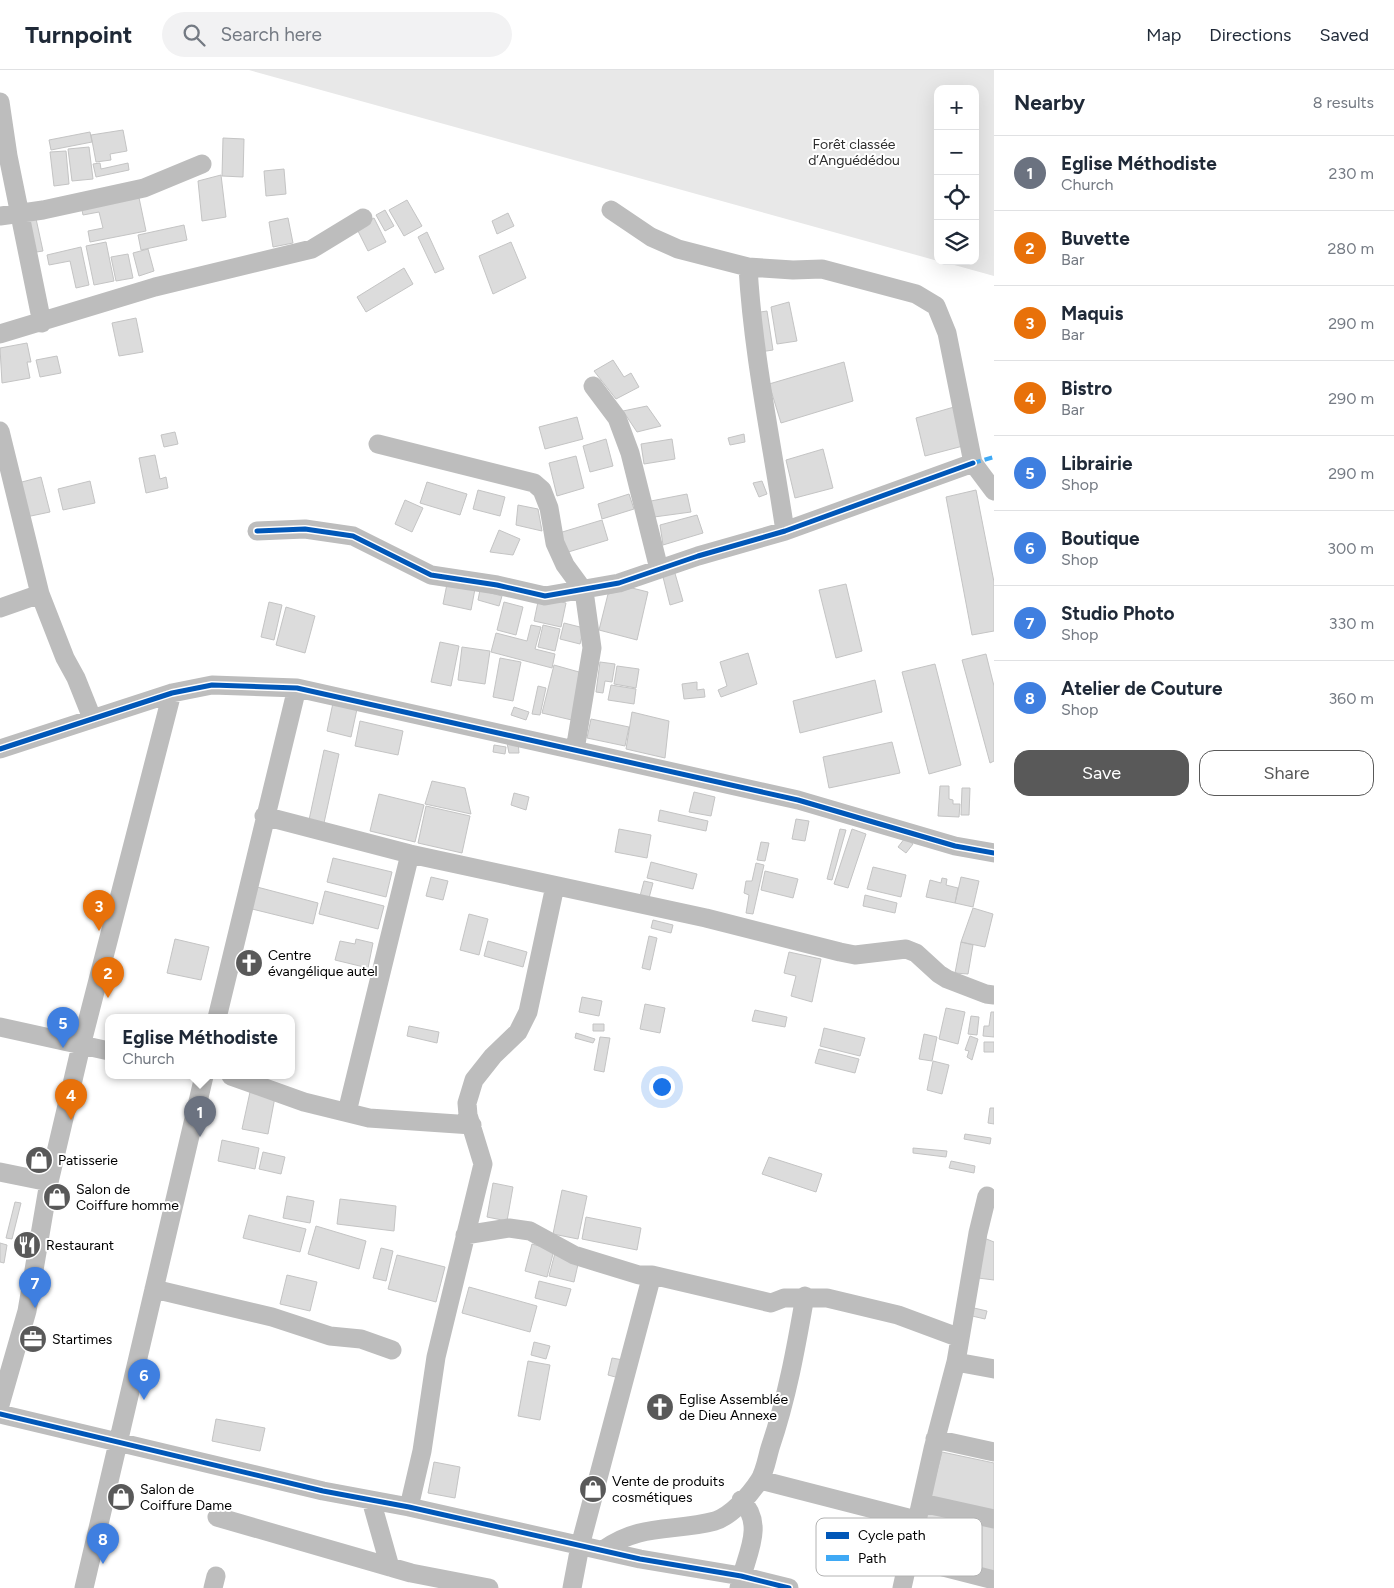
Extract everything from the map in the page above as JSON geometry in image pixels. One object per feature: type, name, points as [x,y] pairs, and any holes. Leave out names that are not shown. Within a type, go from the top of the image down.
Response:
[{"type":"street","points":[[0,102],[19,213],[42,323]]},
{"type":"street","points":[[0,216],[42,210],[144,188],[202,164]]},
{"type":"street","points":[[611,210],[651,237],[678,249],[748,267],[793,270],[822,269],[916,294],[936,306],[947,333],[973,463],[994,491]]},
{"type":"street","points":[[0,334],[42,323],[155,287],[312,249],[363,218]]},
{"type":"street","points":[[748,267],[751,316],[757,364],[785,531]]},
{"type":"street","points":[[593,386],[617,418],[630,453],[659,569]]},
{"type":"street","points":[[0,431],[40,594],[65,658],[76,678],[92,718]]},
{"type":"street","points":[[378,444],[534,483],[542,490],[549,508],[555,544],[565,565],[584,591],[592,648],[589,678],[575,750]]},
{"type":"street","points":[[258,531],[304,529],[353,536],[431,575],[497,585],[545,596],[584,591],[619,583],[785,531],[973,463]]},
{"type":"street","points":[[0,608],[40,594]]},
{"type":"street","points":[[0,749],[172,693],[212,685],[297,688],[798,800],[955,846],[994,853]]},
{"type":"street","points":[[218,1014],[264,816],[297,688]]},
{"type":"street","points":[[0,1405],[5,1368],[27,1311],[49,1182],[81,1046],[172,693]]},
{"type":"street","points":[[264,816],[410,854],[706,918],[847,954],[874,954],[906,950],[916,953],[938,974],[986,994],[994,995]]},
{"type":"street","points":[[347,1112],[410,854]]},
{"type":"street","points":[[409,1508],[422,1451],[436,1357],[483,1164],[468,1115],[467,1103],[474,1080],[493,1056],[518,1032],[528,1012],[555,886]]},
{"type":"street","points":[[0,1027],[105,1050]]},
{"type":"street","points":[[84,1588],[203,1079]]},
{"type":"street","points":[[239,1079],[304,1102],[369,1118],[402,1122],[472,1125]]},
{"type":"street","points":[[0,1172],[49,1182]]},
{"type":"street","points":[[917,1518],[956,1362],[978,1233],[987,1196]]},
{"type":"street","points":[[465,1235],[509,1228],[530,1231],[574,1255],[639,1275],[652,1275],[771,1303],[784,1298],[805,1296],[826,1298],[869,1310],[898,1315],[960,1338]]},
{"type":"street","points":[[572,1588],[580,1546],[652,1275]]},
{"type":"street","points":[[154,1289],[272,1317],[330,1336],[361,1339],[392,1350]]},
{"type":"street","points":[[602,1550],[618,1539],[632,1533],[715,1521],[730,1514],[760,1480],[782,1413],[795,1358],[805,1296]]},
{"type":"street","points":[[956,1362],[994,1369]]},
{"type":"street","points":[[0,1414],[323,1491],[602,1550],[740,1582],[789,1588]]},
{"type":"street","points":[[936,1438],[994,1452]]},
{"type":"street","points":[[760,1480],[919,1511],[994,1518]]},
{"type":"street","points":[[371,1500],[390,1567]]},
{"type":"street","points":[[740,1582],[755,1529],[750,1509],[741,1500]]},
{"type":"street","points":[[217,1517],[390,1567],[437,1583],[489,1588]]},
{"type":"street","points":[[978,1576],[994,1580]]},
{"type":"green space","name":"Forêt classée d’Anguédédou","points":[[249,70],[994,70],[994,276],[954,265],[979,265],[979,85],[934,85],[934,260]]},
{"type":"building","points":[[123,130],[127,151],[110,154],[111,160],[96,162],[91,135]]},
{"type":"building","points":[[90,132],[92,142],[51,150],[49,140]]},
{"type":"building","points":[[223,138],[244,139],[243,177],[222,176]]},
{"type":"building","points":[[89,147],[93,179],[72,181],[68,149]]},
{"type":"building","points":[[66,151],[69,184],[54,186],[50,152]]},
{"type":"building","points":[[100,163],[101,169],[128,163],[129,170],[96,177],[93,164]]},
{"type":"building","points":[[284,169],[286,194],[266,196],[264,171]]},
{"type":"building","points":[[221,175],[226,217],[202,221],[198,181]]},
{"type":"building","points":[[138,193],[146,231],[90,242],[88,231],[103,228],[99,212],[83,215],[81,205]]},
{"type":"building","points":[[407,200],[422,226],[404,236],[389,210]]},
{"type":"building","points":[[385,210],[394,226],[385,231],[376,215]]},
{"type":"building","points":[[508,213],[514,226],[497,234],[492,221]]},
{"type":"building","points":[[35,214],[43,251],[30,253],[23,216]]},
{"type":"building","points":[[288,218],[293,243],[273,247],[269,222]]},
{"type":"building","points":[[374,218],[386,242],[368,251],[356,227]]},
{"type":"building","points":[[184,225],[187,240],[141,250],[138,235]]},
{"type":"building","points":[[427,232],[444,269],[435,273],[418,237]]},
{"type":"building","points":[[106,242],[114,281],[94,285],[86,246]]},
{"type":"building","points":[[511,242],[526,278],[493,294],[479,256]]},
{"type":"building","points":[[81,247],[89,285],[76,288],[70,261],[49,265],[47,255]]},
{"type":"building","points":[[148,249],[154,271],[139,276],[133,253]]},
{"type":"building","points":[[128,254],[133,278],[116,281],[111,257]]},
{"type":"building","points":[[404,268],[413,284],[366,312],[357,297]]},
{"type":"building","points":[[789,302],[797,341],[777,344],[771,307]]},
{"type":"building","points":[[767,311],[773,350],[760,352],[754,313]]},
{"type":"building","points":[[136,318],[143,352],[119,356],[112,323]]},
{"type":"building","points":[[27,343],[31,362],[27,362],[30,378],[2,383],[0,348]]},
{"type":"building","points":[[57,356],[61,373],[40,377],[36,360]]},
{"type":"building","points":[[613,360],[624,377],[631,373],[639,387],[616,399],[594,371]]},
{"type":"building","points":[[844,362],[853,401],[781,423],[769,384]]},
{"type":"building","points":[[647,406],[661,426],[637,432],[623,411]]},
{"type":"building","points":[[954,407],[963,446],[925,456],[916,418]]},
{"type":"building","points":[[577,417],[583,439],[545,449],[539,427]]},
{"type":"building","points":[[175,432],[178,444],[164,447],[161,435]]},
{"type":"building","points":[[744,434],[745,442],[730,445],[728,438]]},
{"type":"building","points":[[606,439],[613,466],[590,472],[583,446]]},
{"type":"building","points":[[672,439],[675,459],[644,464],[641,444]]},
{"type":"building","points":[[823,449],[833,488],[795,498],[786,460]]},
{"type":"building","points":[[155,455],[160,479],[166,477],[168,488],[146,493],[139,458]]},
{"type":"building","points":[[576,456],[584,488],[557,496],[549,463]]},
{"type":"building","points":[[41,477],[50,512],[26,517],[18,483]]},
{"type":"building","points":[[90,481],[95,503],[63,510],[58,489]]},
{"type":"building","points":[[762,481],[767,494],[759,497],[753,483]]},
{"type":"building","points":[[427,482],[467,494],[460,515],[420,503]]},
{"type":"building","points":[[478,490],[505,497],[500,516],[473,509]]},
{"type":"building","points":[[976,490],[994,582],[994,631],[972,635],[946,497]]},
{"type":"building","points":[[629,494],[634,509],[602,519],[598,504]]},
{"type":"building","points":[[687,494],[691,512],[654,517],[651,501]]},
{"type":"building","points":[[405,500],[423,508],[412,532],[395,524]]},
{"type":"building","points":[[518,505],[538,509],[542,531],[516,525]]},
{"type":"building","points":[[697,515],[703,533],[663,545],[660,525]]},
{"type":"building","points":[[602,520],[608,540],[565,553],[559,533]]},
{"type":"building","points":[[499,530],[520,539],[513,555],[490,552]]},
{"type":"building","points":[[674,570],[683,601],[670,605],[662,573]]},
{"type":"building","points":[[447,584],[475,589],[471,610],[443,604]]},
{"type":"building","points":[[846,584],[862,651],[836,658],[819,590]]},
{"type":"building","points":[[632,588],[648,592],[637,640],[599,630],[608,594]]},
{"type":"building","points":[[480,590],[502,596],[499,606],[478,600]]},
{"type":"building","points":[[539,597],[566,603],[561,627],[534,621]]},
{"type":"building","points":[[269,602],[282,605],[274,640],[261,637]]},
{"type":"building","points":[[504,602],[523,607],[516,635],[497,630]]},
{"type":"building","points":[[286,607],[315,616],[305,653],[276,645]]},
{"type":"building","points":[[564,623],[584,628],[580,644],[560,639]]},
{"type":"building","points":[[531,625],[541,627],[535,649],[555,654],[552,668],[491,652],[496,633],[527,641]]},
{"type":"building","points":[[543,625],[560,629],[555,651],[538,647]]},
{"type":"building","points":[[440,642],[459,646],[451,686],[431,682]]},
{"type":"building","points":[[462,647],[490,651],[485,684],[458,680]]},
{"type":"building","points":[[748,653],[757,684],[721,697],[718,690],[727,686],[720,662]]},
{"type":"building","points":[[986,654],[994,686],[994,761],[990,763],[962,660]]},
{"type":"building","points":[[500,658],[521,662],[513,701],[493,697]]},
{"type":"building","points":[[600,662],[615,664],[612,682],[605,681],[603,693],[596,692]]},
{"type":"building","points":[[935,664],[961,765],[929,774],[902,672]]},
{"type":"building","points":[[554,665],[579,672],[576,721],[542,713]]},
{"type":"building","points":[[617,666],[639,669],[636,688],[614,684]]},
{"type":"building","points":[[875,680],[882,712],[800,733],[793,701]]},
{"type":"building","points":[[697,682],[697,690],[704,689],[705,697],[684,699],[682,684]]},
{"type":"building","points":[[611,685],[636,689],[634,704],[608,700]]},
{"type":"building","points":[[538,686],[546,688],[540,715],[532,714]]},
{"type":"building","points":[[333,703],[357,709],[351,737],[327,731]]},
{"type":"building","points":[[514,707],[529,712],[526,720],[511,715]]},
{"type":"building","points":[[632,712],[669,721],[665,758],[626,749]]},
{"type":"building","points":[[591,719],[629,727],[625,746],[587,738]]},
{"type":"building","points":[[360,721],[403,731],[398,755],[355,746]]},
{"type":"building","points":[[518,742],[519,753],[509,753],[507,743]]},
{"type":"building","points":[[892,742],[900,773],[829,788],[823,757]]},
{"type":"building","points":[[494,745],[506,747],[505,754],[493,752]]},
{"type":"building","points":[[324,750],[339,754],[324,823],[309,820]]},
{"type":"building","points":[[432,781],[465,788],[471,814],[425,804]]},
{"type":"building","points":[[940,786],[949,786],[949,799],[953,800],[953,804],[960,804],[959,817],[938,816]]},
{"type":"building","points":[[962,788],[970,788],[969,815],[961,815]]},
{"type":"building","points":[[694,792],[715,797],[711,816],[689,812]]},
{"type":"building","points":[[514,793],[529,797],[526,810],[511,805]]},
{"type":"building","points":[[379,794],[424,805],[415,842],[370,831]]},
{"type":"building","points":[[426,806],[470,816],[462,853],[418,843]]},
{"type":"building","points":[[660,810],[708,821],[706,831],[658,821]]},
{"type":"building","points":[[796,819],[809,821],[805,841],[792,839]]},
{"type":"building","points":[[619,829],[651,835],[647,858],[615,852]]},
{"type":"building","points":[[840,829],[846,830],[832,880],[827,879]]},
{"type":"building","points":[[852,829],[866,834],[848,888],[834,884]]},
{"type":"building","points":[[905,838],[913,844],[906,853],[898,847]]},
{"type":"building","points":[[761,842],[769,843],[765,861],[757,860]]},
{"type":"building","points":[[333,858],[392,872],[386,897],[327,882]]},
{"type":"building","points":[[651,862],[697,874],[693,889],[647,878]]},
{"type":"building","points":[[756,863],[764,865],[753,914],[746,913],[749,895],[744,893],[746,881],[752,881]]},
{"type":"building","points":[[873,867],[906,875],[901,897],[867,889]]},
{"type":"building","points":[[765,871],[798,879],[793,898],[761,890]]},
{"type":"building","points":[[431,877],[448,881],[443,900],[426,896]]},
{"type":"building","points":[[961,877],[979,881],[973,907],[955,903]]},
{"type":"building","points":[[942,878],[947,879],[946,885],[958,888],[955,903],[926,897],[930,880],[941,883]]},
{"type":"building","points":[[644,881],[653,883],[649,898],[640,896]]},
{"type":"building","points":[[257,887],[318,903],[313,924],[252,909]]},
{"type":"building","points":[[325,891],[384,906],[378,929],[319,914]]},
{"type":"building","points":[[865,895],[897,903],[895,913],[863,906]]},
{"type":"building","points":[[973,908],[993,914],[985,947],[961,942]]},
{"type":"building","points":[[469,914],[488,919],[479,955],[460,950]]},
{"type":"building","points":[[653,920],[673,925],[671,933],[651,928]]},
{"type":"building","points":[[649,936],[657,938],[650,970],[642,968]]},
{"type":"building","points":[[175,939],[209,947],[201,980],[167,973]]},
{"type":"building","points":[[356,939],[373,943],[368,968],[335,960],[340,941],[355,944]]},
{"type":"building","points":[[488,941],[527,952],[523,967],[484,956]]},
{"type":"building","points":[[961,942],[973,945],[968,974],[955,973]]},
{"type":"building","points":[[789,952],[821,959],[812,1002],[791,996],[796,976],[784,973]]},
{"type":"building","points":[[582,997],[602,1001],[599,1016],[579,1012]]},
{"type":"building","points":[[645,1004],[665,1008],[660,1033],[640,1029]]},
{"type":"building","points":[[946,1008],[965,1012],[958,1044],[939,1039]]},
{"type":"building","points":[[755,1010],[787,1017],[785,1027],[752,1021]]},
{"type":"building","points":[[991,1012],[994,1012],[994,1037],[983,1036],[984,1026],[989,1026]]},
{"type":"building","points":[[971,1016],[979,1017],[977,1035],[968,1034]]},
{"type":"building","points":[[593,1024],[604,1024],[604,1031],[593,1031]]},
{"type":"building","points":[[409,1026],[439,1032],[437,1043],[407,1036]]},
{"type":"building","points":[[824,1028],[865,1038],[860,1056],[820,1046]]},
{"type":"building","points":[[576,1033],[595,1039],[593,1043],[575,1038]]},
{"type":"building","points":[[924,1034],[937,1037],[932,1061],[919,1059]]},
{"type":"building","points":[[970,1036],[978,1039],[972,1060],[967,1057],[969,1051],[965,1050]]},
{"type":"building","points":[[600,1037],[610,1038],[604,1072],[594,1070]]},
{"type":"building","points":[[984,1042],[994,1042],[994,1052],[984,1052]]},
{"type":"building","points":[[819,1049],[859,1059],[855,1073],[815,1063]]},
{"type":"building","points":[[933,1061],[949,1065],[942,1094],[927,1090]]},
{"type":"building","points":[[250,1092],[275,1097],[268,1134],[242,1129]]},
{"type":"building","points":[[990,1108],[994,1108],[994,1124],[988,1123]]},
{"type":"building","points":[[965,1134],[991,1138],[990,1144],[964,1139]]},
{"type":"building","points":[[222,1140],[259,1148],[255,1169],[218,1161]]},
{"type":"building","points":[[913,1148],[947,1151],[946,1157],[913,1153]]},
{"type":"building","points":[[263,1152],[285,1157],[281,1174],[259,1169]]},
{"type":"building","points":[[769,1157],[822,1174],[816,1192],[762,1174]]},
{"type":"building","points":[[951,1161],[975,1166],[974,1173],[949,1168]]},
{"type":"building","points":[[493,1183],[513,1187],[507,1221],[487,1217]]},
{"type":"building","points":[[562,1190],[587,1196],[578,1239],[553,1234]]},
{"type":"building","points":[[287,1196],[314,1201],[310,1223],[283,1218]]},
{"type":"building","points":[[340,1199],[396,1206],[394,1231],[337,1224]]},
{"type":"building","points":[[15,1202],[21,1203],[12,1239],[6,1238]]},
{"type":"building","points":[[249,1215],[306,1229],[300,1252],[243,1238]]},
{"type":"building","points":[[586,1217],[641,1228],[637,1250],[582,1239]]},
{"type":"building","points":[[316,1226],[366,1241],[359,1269],[308,1254]]},
{"type":"building","points":[[984,1238],[994,1242],[994,1280],[978,1278]]},
{"type":"building","points":[[0,1243],[7,1245],[4,1263],[0,1262]]},
{"type":"building","points":[[532,1244],[554,1250],[547,1277],[525,1271]]},
{"type":"building","points":[[381,1248],[393,1251],[386,1281],[373,1278]]},
{"type":"building","points":[[555,1253],[579,1260],[574,1282],[549,1276]]},
{"type":"building","points":[[397,1255],[445,1267],[436,1302],[388,1289]]},
{"type":"building","points":[[287,1275],[317,1282],[310,1311],[280,1304]]},
{"type":"building","points":[[539,1281],[571,1289],[566,1306],[535,1298]]},
{"type":"building","points":[[469,1287],[537,1306],[530,1332],[462,1313]]},
{"type":"building","points":[[974,1308],[987,1311],[985,1319],[972,1316]]},
{"type":"building","points":[[534,1342],[550,1346],[546,1359],[531,1355]]},
{"type":"building","points":[[612,1358],[623,1360],[619,1378],[608,1375]]},
{"type":"building","points":[[528,1361],[550,1365],[540,1420],[518,1416]]},
{"type":"building","points":[[216,1419],[265,1428],[260,1451],[212,1441]]},
{"type":"building","points":[[942,1452],[994,1463],[994,1517],[929,1501]]},
{"type":"building","points":[[434,1462],[460,1467],[455,1498],[428,1493]]},
{"type":"building","points":[[929,1507],[974,1518],[926,1518]]},
{"type":"building","points":[[982,1520],[994,1523],[994,1576],[982,1573]]},
{"type":"marked path","points":[[973,463],[994,457]]},
{"type":"cycle path","points":[[257,531],[305,529],[353,536],[431,575],[497,585],[545,596],[619,583],[698,556],[785,531],[973,463]]},
{"type":"cycle path","points":[[0,749],[172,693],[212,685],[297,688],[798,800],[955,846],[994,853]]},
{"type":"cycle path","points":[[0,1414],[323,1491],[409,1507],[640,1559],[741,1576],[789,1588]]},
{"type":"place","name":"Maquis","points":[[99,931]]},
{"type":"place","name":"Centre évangélique autel","points":[[249,963]]},
{"type":"place","name":"Buvette","points":[[108,998]]},
{"type":"place","name":"Librairie","points":[[63,1048]]},
{"type":"place","name":"Bistro","points":[[71,1120]]},
{"type":"place","name":"Eglise Méthodiste","points":[[200,1137]]},
{"type":"place","name":"Patisserie","points":[[39,1160]]},
{"type":"place","name":"Salon de Coiffure homme","points":[[57,1197]]},
{"type":"place","name":"Restaurant","points":[[27,1245]]},
{"type":"place","name":"Studio Photo","points":[[35,1308]]},
{"type":"place","name":"Startimes","points":[[33,1339]]},
{"type":"place","name":"Boutique","points":[[144,1400]]},
{"type":"place","name":"Eglise Assemblée de Dieu Annexe","points":[[660,1407]]},
{"type":"place","name":"Vente de produits cosmétiques","points":[[593,1489]]},
{"type":"place","name":"Salon de Coiffure Dame","points":[[121,1497]]},
{"type":"place","name":"Atelier de Couture","points":[[103,1564]]}]
